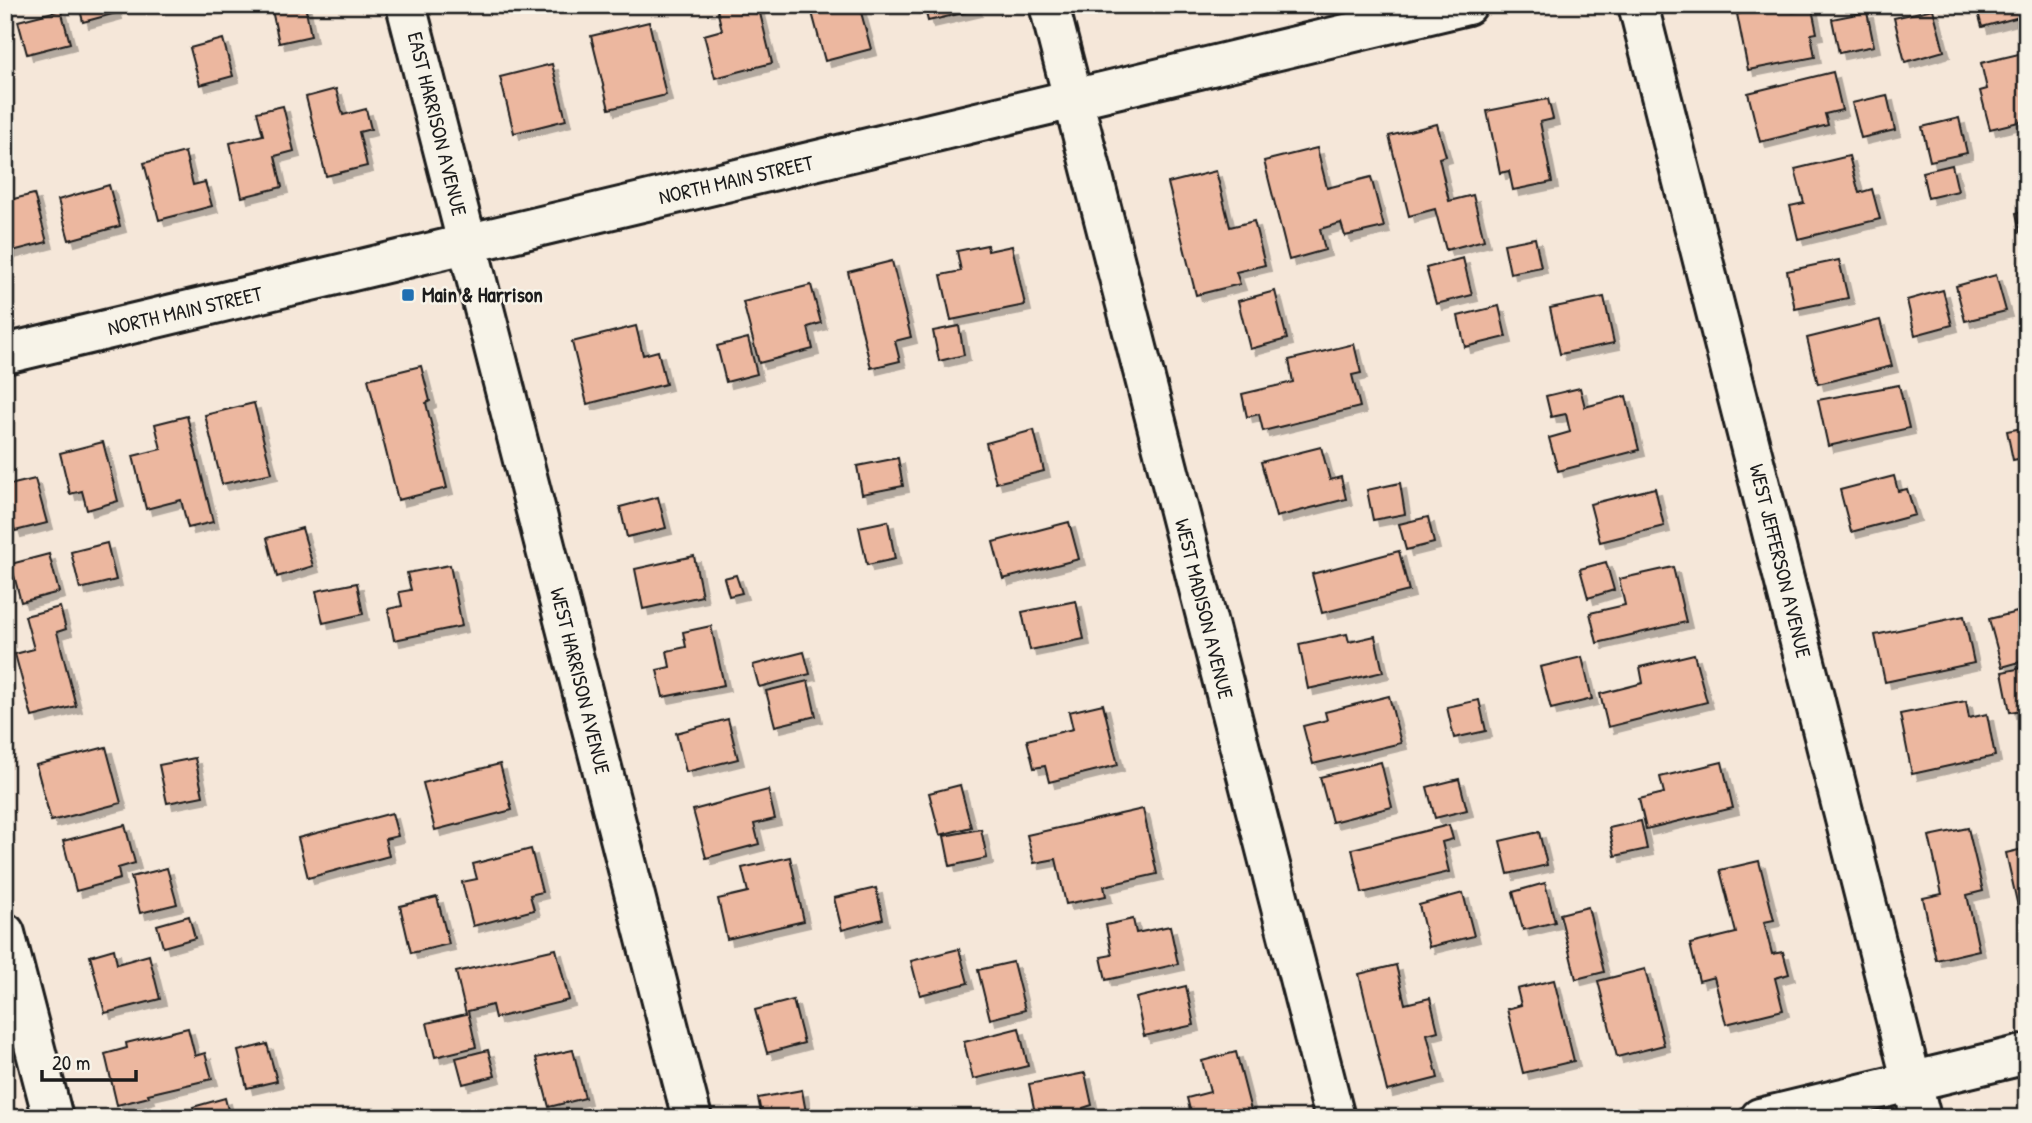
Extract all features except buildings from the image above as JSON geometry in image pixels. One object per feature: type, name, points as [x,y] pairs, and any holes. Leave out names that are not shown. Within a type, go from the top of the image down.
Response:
[{"type":"street","name":"EAST HARRISON AVENUE","points":[[406,5],[468,244]]},
{"type":"street","name":"WEST MADISON AVENUE","points":[[1049,5],[1335,1118]]},
{"type":"street","name":"NORTH MAIN STREET","points":[[5,354],[1467,5]]},
{"type":"street","name":"WEST JEFFERSON AVENUE","points":[[1638,5],[1921,1118]]},
{"type":"street","name":"WEST HARRISON AVENUE","points":[[468,244],[692,1118]]},
{"type":"street","points":[[7,944],[53,1118]]},
{"type":"street","points":[[1760,1118],[2027,1054]]},
{"type":"place","name":"Main & Harrison","points":[[408,295]]}]
